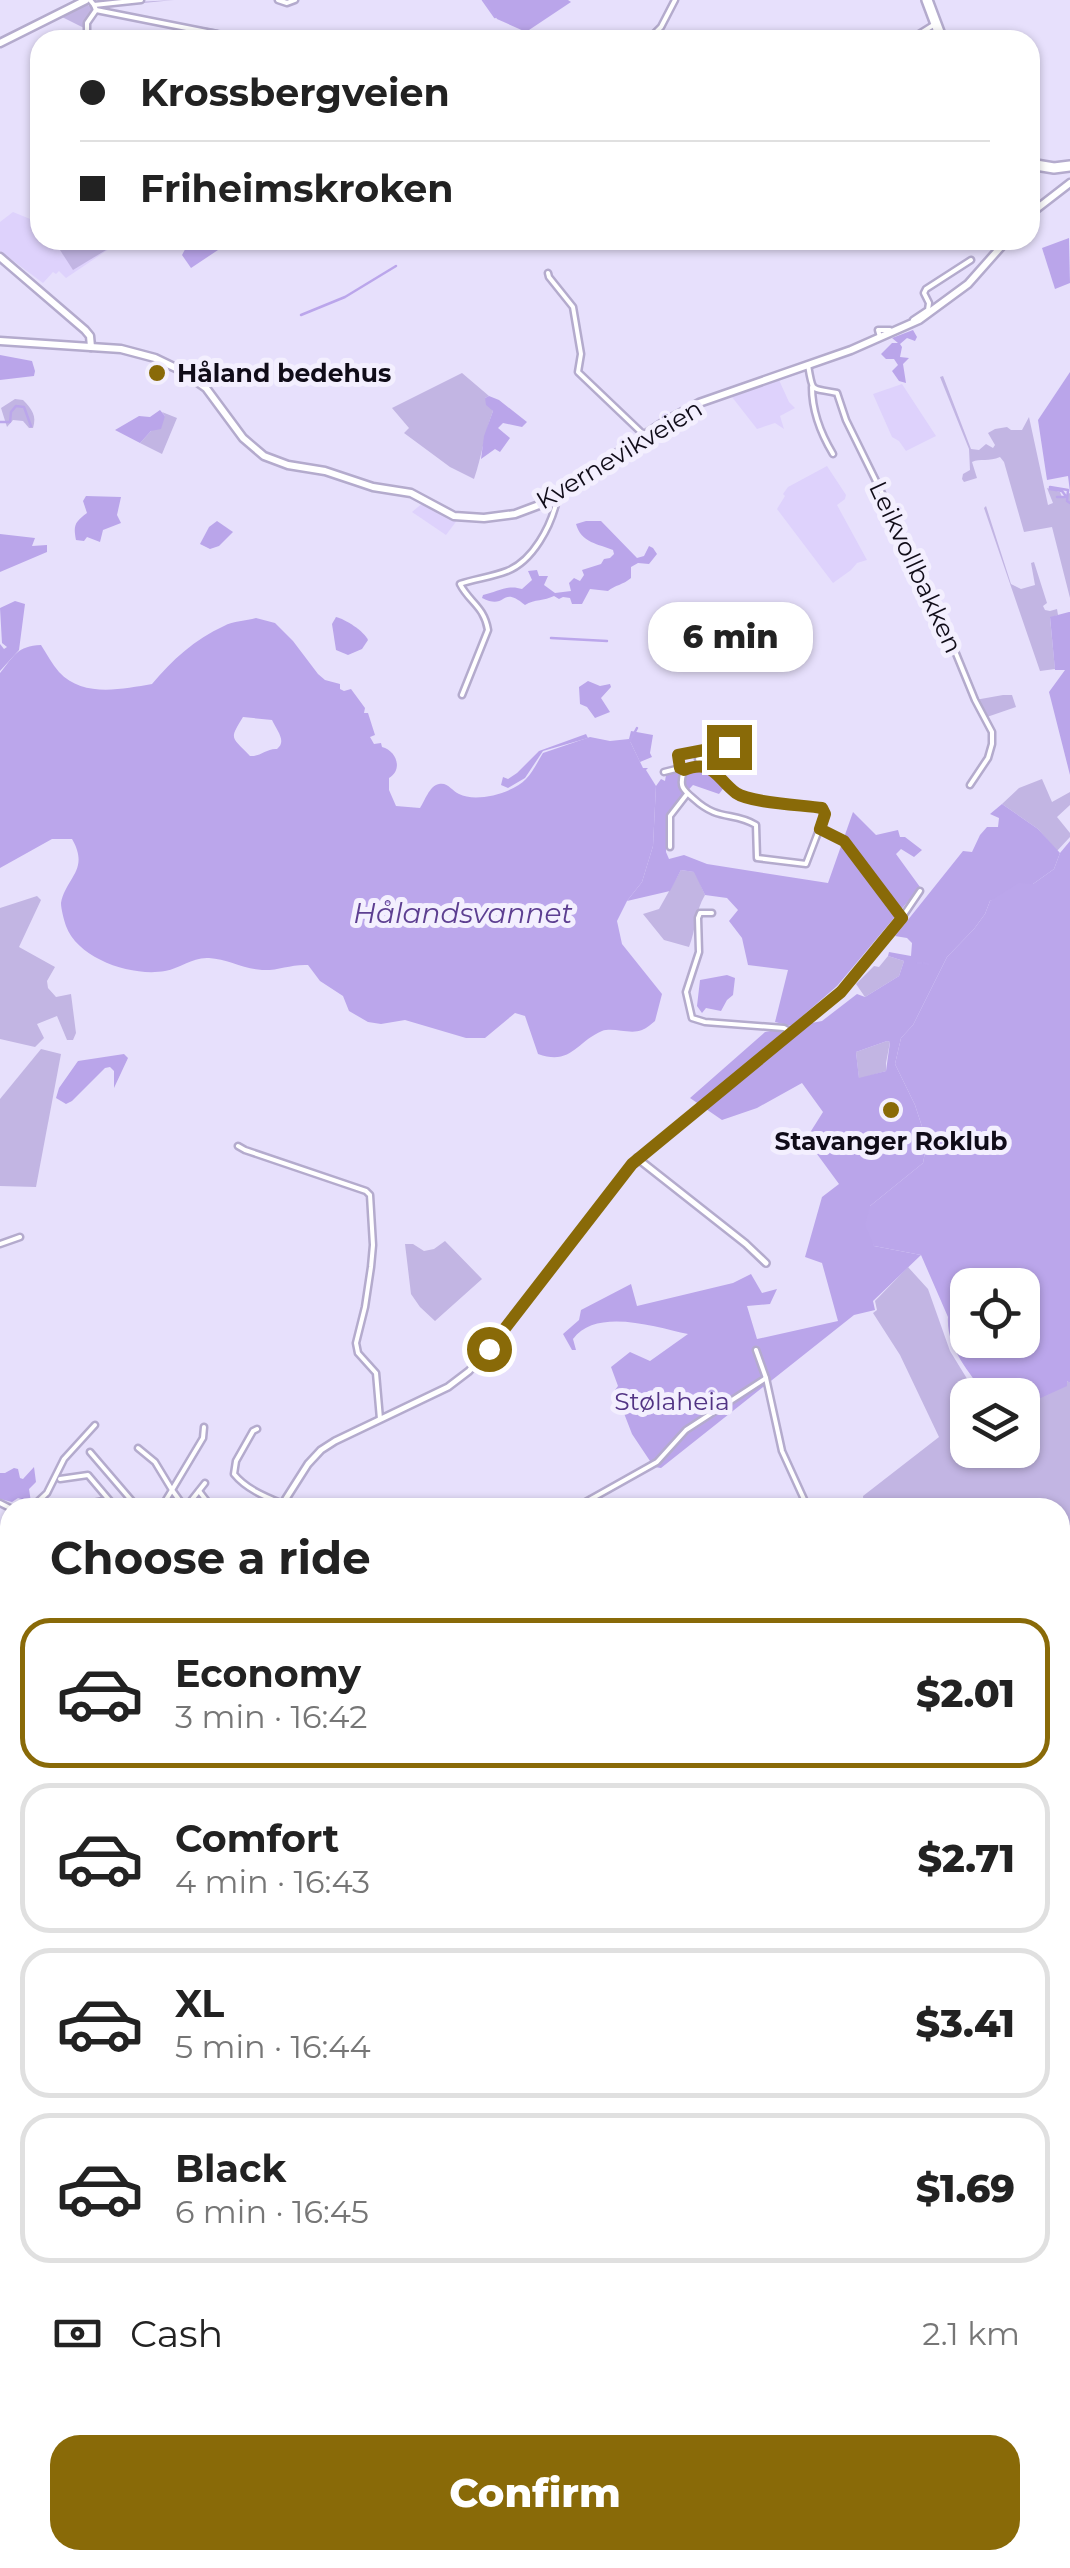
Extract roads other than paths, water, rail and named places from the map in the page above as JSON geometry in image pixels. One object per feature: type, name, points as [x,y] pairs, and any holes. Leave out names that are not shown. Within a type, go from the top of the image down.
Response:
[{"type":"highway","points":[[928,0],[938,30]]},
{"type":"highway","points":[[1040,165],[1070,165]]},
{"type":"main road","points":[[31,30],[92,4]]},
{"type":"main road","points":[[0,43],[30,30]]},
{"type":"main road","points":[[1040,206],[1070,183]]},
{"type":"main road","name":"Kvernevikveien","points":[[0,340],[91,347],[155,358],[212,393],[249,444],[278,462],[325,471],[373,487],[404,491],[464,518],[484,518],[515,514],[555,496],[644,435],[698,404],[881,338],[919,320],[968,284],[998,250]]},
{"type":"main road","points":[[0,258],[85,330],[91,347]]},
{"type":"street","points":[[92,4],[141,0]]},
{"type":"street","points":[[278,0],[295,0]]},
{"type":"street","points":[[657,30],[675,0]]},
{"type":"street","points":[[86,30],[92,4]]},
{"type":"street","points":[[92,4],[204,30]]},
{"type":"street","points":[[925,30],[935,24]]},
{"type":"street","points":[[881,338],[878,330],[892,330],[928,310],[926,289],[971,260]]},
{"type":"street","points":[[548,273],[574,307],[581,352],[578,372],[644,435]]},
{"type":"street","points":[[808,365],[820,430],[833,454]]},
{"type":"street","name":"Leikvollbakken","points":[[812,387],[837,394],[992,732],[988,758],[970,785]]},
{"type":"street","points":[[462,695],[488,630],[483,612],[460,584],[502,574],[522,563],[552,517],[555,496]]},
{"type":"street","points":[[721,747],[723,759]]},
{"type":"street","points":[[664,772],[682,769],[694,767],[712,770],[740,796],[822,808],[825,814],[806,864],[759,859],[756,825],[710,813],[687,794],[680,785],[682,769],[678,755],[729,747],[748,769]]},
{"type":"street","points":[[695,752],[698,761],[710,758]]},
{"type":"street","points":[[670,847],[668,819],[687,794]]},
{"type":"street","points":[[820,829],[842,839],[902,918]]},
{"type":"street","points":[[285,1498],[308,1464],[335,1440],[448,1387],[477,1363],[637,1158],[841,992],[920,892]]},
{"type":"street","points":[[712,913],[700,914],[697,920],[699,952],[686,992],[692,1018],[791,1032]]},
{"type":"street","points":[[238,1146],[370,1195],[370,1267],[356,1343],[358,1353],[376,1374],[380,1420]]},
{"type":"street","points":[[637,1158],[766,1263]]},
{"type":"street","points":[[0,1244],[20,1237]]},
{"type":"street","points":[[756,1350],[782,1450],[804,1498]]},
{"type":"street","points":[[593,1498],[658,1462],[686,1430],[766,1378]]},
{"type":"street","points":[[42,1498],[64,1460],[94,1425]]},
{"type":"street","points":[[166,1498],[204,1438],[204,1428]]},
{"type":"street","points":[[257,1429],[236,1461],[234,1472],[238,1480],[267,1498]]},
{"type":"street","points":[[138,1448],[157,1464],[178,1498]]},
{"type":"street","points":[[90,1452],[129,1498]]},
{"type":"street","points":[[60,1480],[88,1476],[108,1498]]},
{"type":"street","points":[[192,1498],[205,1483]]},
{"type":"street","points":[[198,1491],[204,1498]]},
{"type":"water","name":"Hålandsvannet","points":[[256,618],[275,623],[325,680],[340,684],[344,691],[351,689],[365,708],[364,713],[368,713],[374,744],[381,743],[396,761],[389,790],[396,806],[420,808],[439,784],[466,797],[494,795],[526,779],[543,753],[590,737],[629,739],[656,786],[653,846],[642,882],[617,921],[622,944],[662,994],[655,1021],[637,1031],[602,1031],[566,1055],[549,1057],[538,1054],[525,1016],[515,1013],[485,1038],[466,1038],[405,1020],[368,1022],[349,1011],[343,996],[320,981],[308,965],[262,970],[209,958],[165,971],[122,968],[82,948],[66,926],[61,903],[79,858],[72,839],[52,839],[0,868],[0,673],[17,653],[41,645],[59,672],[79,686],[103,690],[128,688],[152,684],[203,637],[228,624]],"holes":[[[243,717],[272,720],[280,746],[250,756],[234,738]]]},
{"type":"water","points":[[1070,841],[1070,1383],[1067,1381],[1067,1386],[1040,1398],[1040,1378],[973,1378],[960,1358],[1040,1358],[1040,1268],[950,1268],[950,1335],[948,1317],[921,1255],[874,1246],[865,1225],[870,1206],[923,1163],[927,1142],[895,1064],[901,1038],[913,1025],[947,957],[974,929],[990,901],[1019,883],[1033,884],[1054,869]]},
{"type":"waterway","points":[[483,0],[495,17]]},
{"type":"waterway","points":[[301,315],[345,297],[396,266]]},
{"type":"waterway","points":[[0,422],[10,422],[16,406],[24,407],[31,426]]},
{"type":"waterway","points":[[1057,497],[1065,495],[1050,487],[1068,490],[1070,503]]},
{"type":"waterway","points":[[551,638],[607,641]]},
{"type":"waterway","points":[[630,741],[637,728]]},
{"type":"waterway","points":[[924,963],[928,964]]},
{"type":"place","name":"Håland bedehus","points":[[157,373]]},
{"type":"place","name":"Stavanger Roklub","points":[[891,1110]]},
{"type":"park label","name":"Stølaheia","points":[[672,1401]]}]
